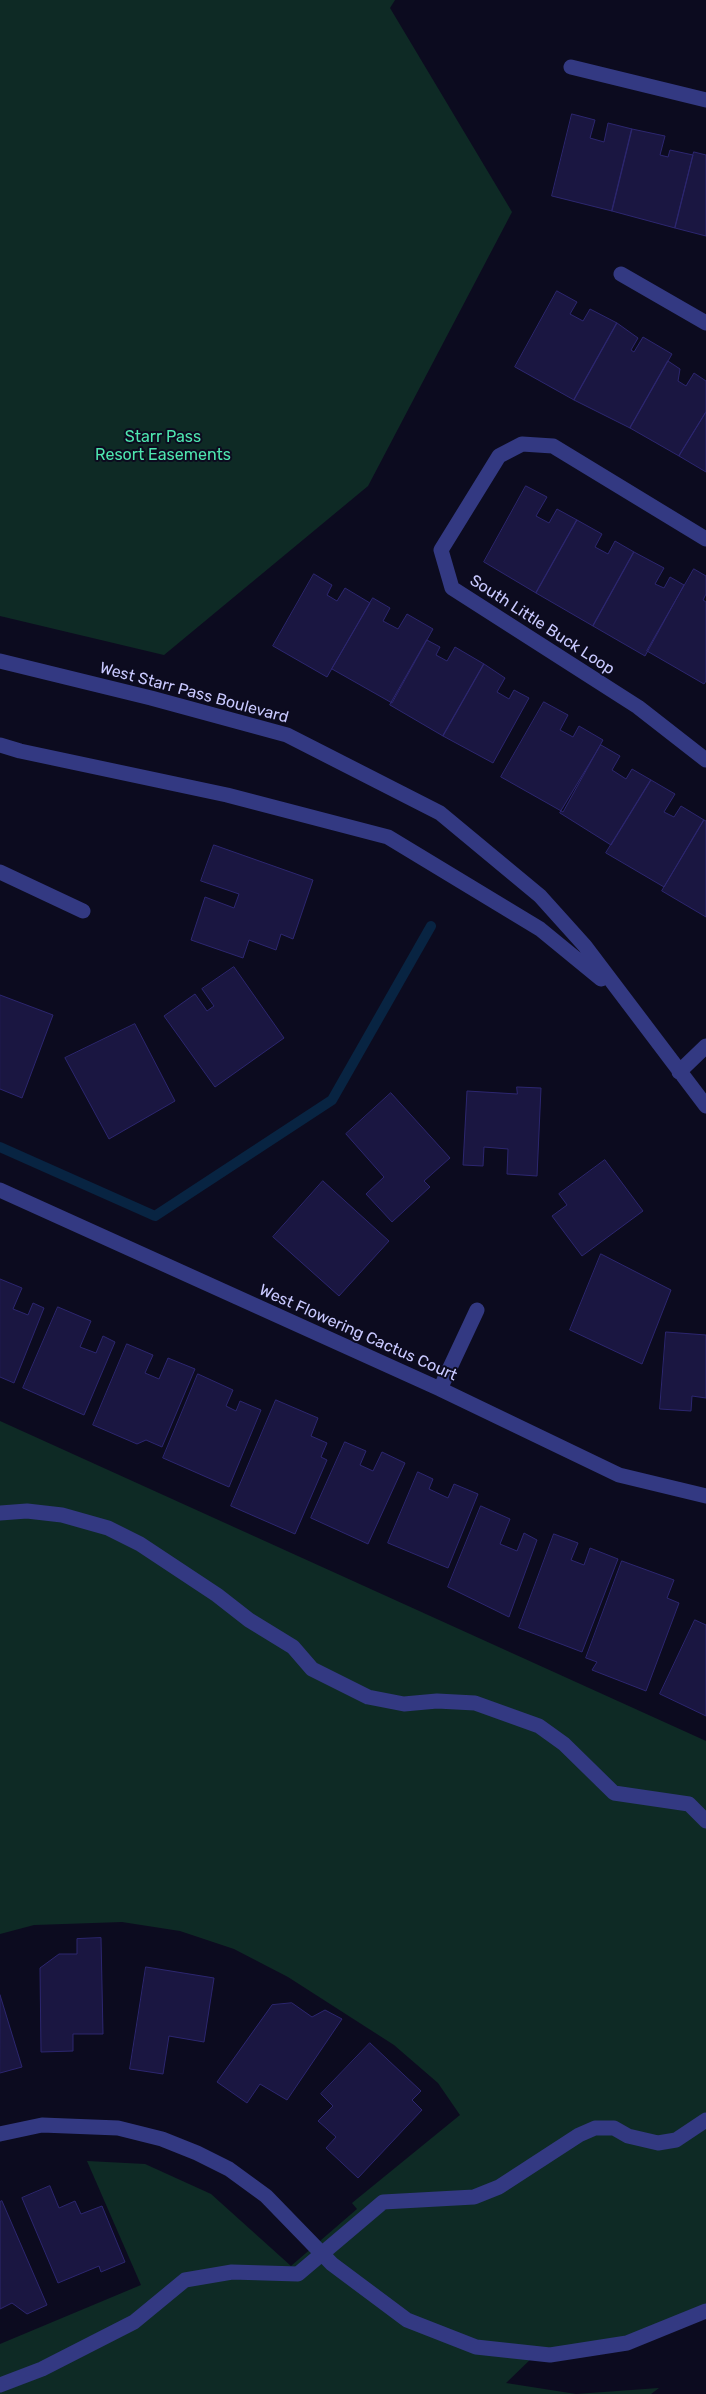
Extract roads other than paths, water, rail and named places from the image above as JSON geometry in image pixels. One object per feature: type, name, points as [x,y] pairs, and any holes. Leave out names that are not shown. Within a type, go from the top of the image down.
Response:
[{"type":"street","points":[[571,67],[706,100]]},
{"type":"street","points":[[621,274],[706,323]]},
{"type":"street","name":"South Little Buck Loop","points":[[706,539],[553,446],[522,444],[500,456],[441,550],[452,588],[638,707],[706,760]]},
{"type":"street","name":"West Starr Pass Boulevard","points":[[0,661],[151,698],[287,735],[440,813],[540,896],[585,946],[706,1106]]},
{"type":"street","name":"West Starr Pass Boulevard","points":[[0,745],[20,751],[227,795],[388,837],[540,929],[618,992]]},
{"type":"street","points":[[0,872],[83,911]]},
{"type":"street","points":[[679,1072],[706,1046]]},
{"type":"street","name":"West Flowering Cactus Court","points":[[0,1190],[440,1389],[619,1475],[706,1496]]},
{"type":"street","points":[[440,1389],[477,1310]]},
{"type":"street","points":[[0,1513],[27,1511],[62,1515],[108,1528],[140,1544],[217,1595],[250,1620],[292,1647],[312,1669],[368,1697],[404,1704],[437,1701],[475,1703],[539,1726],[564,1744],[614,1793],[689,1804],[706,1821]]},
{"type":"street","points":[[0,2384],[42,2369],[134,2322],[185,2280],[232,2272],[298,2274],[383,2202],[474,2196],[498,2187],[579,2135],[595,2128],[614,2128],[628,2136],[658,2143],[676,2140],[706,2120]]},
{"type":"street","points":[[0,2134],[42,2125],[118,2128],[162,2139],[229,2169],[266,2196],[332,2264],[407,2320],[476,2347],[550,2355],[627,2343],[706,2311]]},
{"type":"waterway","points":[[0,1147],[155,1216],[332,1100],[431,926]]},
{"type":"park label","name":"Starr Pass Resort Easements","points":[[163,446]]}]
